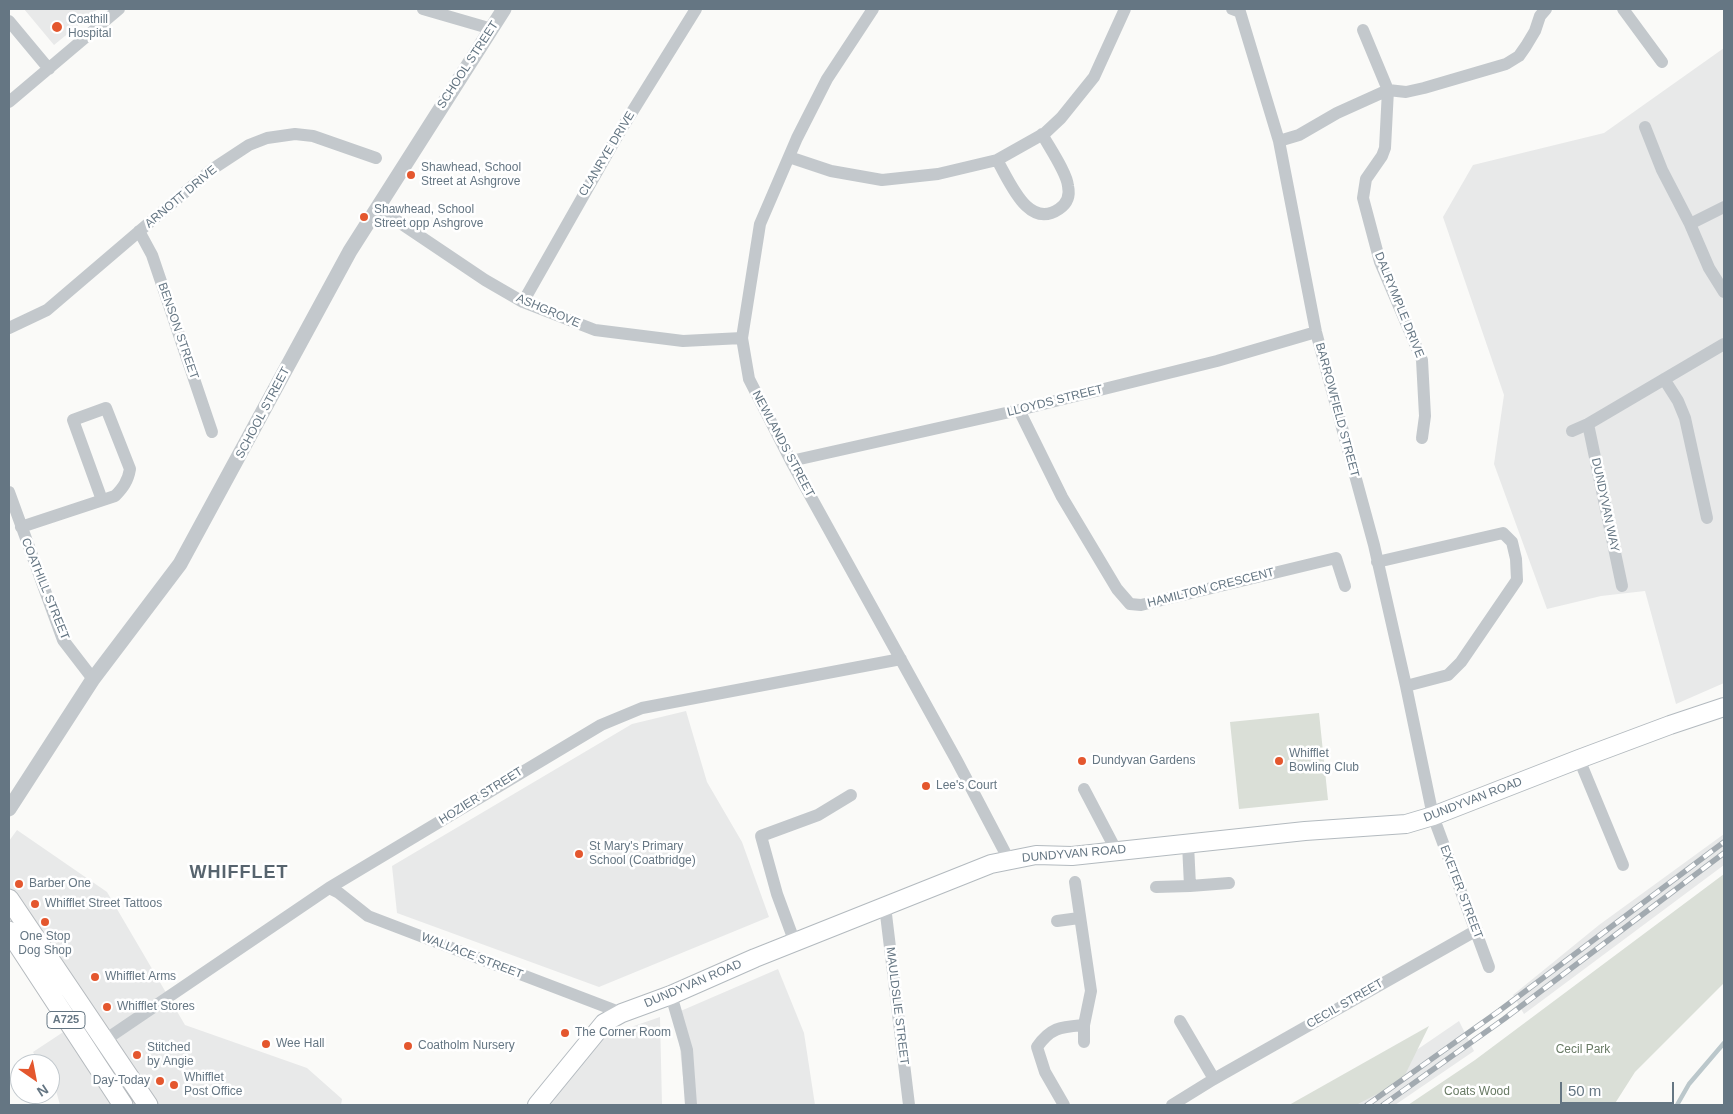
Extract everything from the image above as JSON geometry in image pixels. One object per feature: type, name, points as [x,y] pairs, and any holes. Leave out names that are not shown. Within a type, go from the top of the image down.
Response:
[{"type":"main road","name":"DUNDYVAN ROAD","points":[[537,1105],[604,1023],[622,1013],[671,995],[884,906],[991,864],[1036,855],[1072,856],[1305,831],[1406,824],[1433,816],[1670,724],[1724,707]]},
{"type":"main road","name":"A725","points":[[9,899],[148,1105]]},
{"type":"main road","name":"A725","points":[[9,933],[123,1105]]},
{"type":"street","points":[[9,102],[119,9]]},
{"type":"street","points":[[423,9],[492,29]]},
{"type":"street","name":"SCHOOL STREET","points":[[10,804],[93,679],[180,564],[350,251],[504,9]]},
{"type":"street","name":"CLANRYE DRIVE","points":[[523,302],[619,133],[696,9]]},
{"type":"street","name":"NEWLANDS STREET","points":[[873,9],[826,79],[760,224],[742,338],[749,379],[791,462],[901,658],[1009,860]]},
{"type":"street","points":[[789,157],[830,171],[882,180],[938,174],[998,160],[1042,134],[1061,118],[1094,77],[1125,9]]},
{"type":"street","points":[[1279,141],[1299,135],[1337,113],[1388,90],[1406,92],[1506,64],[1519,56],[1535,31],[1540,16],[1546,9]]},
{"type":"street","points":[[1623,9],[1662,62]]},
{"type":"street","name":"BARROWFIELD STREET","points":[[1237,10],[1279,141],[1316,332],[1377,562],[1406,686],[1433,816]]},
{"type":"street","points":[[9,22],[49,69]]},
{"type":"street","points":[[1363,30],[1388,90]]},
{"type":"street","name":"DALRYMPLE DRIVE","points":[[1388,90],[1385,148],[1382,156],[1366,179],[1363,198],[1380,262],[1422,360],[1425,416],[1422,438]]},
{"type":"street","points":[[1645,127],[1662,170],[1690,224],[1709,268],[1724,292]]},
{"type":"street","name":"ARNOTT DRIVE","points":[[9,328],[47,310],[211,170],[249,145],[267,138],[295,134],[313,136],[376,158]]},
{"type":"street","points":[[998,160],[1015,192],[1024,204],[1035,213],[1044,216],[1057,210],[1066,204],[1069,194],[1068,183],[1042,134]]},
{"type":"street","points":[[1690,224],[1724,206]]},
{"type":"street","name":"ASHGROVE","points":[[378,208],[485,280],[523,302],[595,330],[683,341],[742,338]]},
{"type":"street","name":"BENSON STREET","points":[[139,231],[152,255],[212,432]]},
{"type":"street","name":"LLOYDS STREET","points":[[791,462],[1019,410],[1217,361],[1316,332]]},
{"type":"street","points":[[1572,431],[1588,424],[1724,344]]},
{"type":"street","points":[[1664,379],[1678,401],[1685,418],[1707,518]]},
{"type":"street","points":[[20,527],[115,496],[122,489],[130,469],[106,408],[73,420],[102,500]]},
{"type":"street","name":"HAMILTON CRESCENT","points":[[1019,410],[1062,497],[1117,589],[1130,604],[1141,605],[1336,558],[1345,586]]},
{"type":"street","name":"DUNDYVAN WAY","points":[[1588,424],[1622,586]]},
{"type":"street","name":"COATHILL STREET","points":[[9,492],[20,527],[63,640],[93,679]]},
{"type":"street","points":[[1377,562],[1503,533],[1512,542],[1516,558],[1517,580],[1462,662],[1448,675],[1406,686]]},
{"type":"street","name":"HOZIER STREET","points":[[105,1040],[328,888],[601,724],[642,708],[901,658]]},
{"type":"street","points":[[1579,759],[1623,865]]},
{"type":"street","points":[[1084,789],[1116,850]]},
{"type":"street","points":[[795,943],[777,894],[761,836],[818,815],[851,795]]},
{"type":"street","name":"EXETER STREET","points":[[1433,816],[1457,884],[1477,930],[1489,967]]},
{"type":"street","points":[[1188,844],[1190,886]]},
{"type":"street","points":[[1075,882],[1091,990],[1084,1025],[1084,1042]]},
{"type":"street","points":[[1156,887],[1230,883]]},
{"type":"street","name":"WALLACE STREET","points":[[328,888],[339,892],[368,916],[622,1013]]},
{"type":"street","name":"MAULDSLIE STREET","points":[[884,906],[909,1105]]},
{"type":"street","points":[[1057,921],[1079,918]]},
{"type":"street","name":"CECIL STREET","points":[[1172,1105],[1214,1079],[1477,930]]},
{"type":"street","points":[[671,995],[687,1050],[691,1105]]},
{"type":"street","points":[[1180,1021],[1214,1079]]},
{"type":"street","points":[[1064,1105],[1040,1062],[1037,1047],[1044,1037],[1053,1030],[1084,1025]]},
{"type":"shaded area","name":"Coathill Hospital","points":[[24,9],[98,9],[54,45]]},
{"type":"shaded area","points":[[1724,48],[1724,683],[1676,704],[1645,591],[1601,596],[1547,609],[1494,464],[1504,395],[1443,217],[1473,165],[1604,133]]},
{"type":"shaded area","name":"St Mary's Primary School (Coatbridge)","points":[[686,711],[707,782],[742,842],[769,917],[599,987],[397,913],[392,866],[632,724]]},
{"type":"shaded area","points":[[17,830],[107,892],[185,1025],[307,1068],[342,1099],[341,1105],[60,1105],[60,1054],[34,1054],[33,1052],[80,1021],[9,915],[9,841]]},
{"type":"shaded area","points":[[1724,834],[1724,865],[1524,1014],[1513,995],[1599,925]]},
{"type":"shaded area","points":[[778,969],[804,1033],[815,1105],[686,1105],[676,1013]]},
{"type":"shaded area","points":[[660,1017],[662,1105],[546,1105],[602,1037]]},
{"type":"shaded area","points":[[1459,1021],[1474,1051],[1395,1105],[1336,1105]]},
{"type":"green space","name":"Whifflet Bowling Club","points":[[1319,713],[1328,800],[1239,809],[1230,722]]},
{"type":"green space","name":"Cecil Park","points":[[1724,874],[1724,983],[1635,1072],[1614,1105],[1408,1105],[1475,1060]]},
{"type":"green space","points":[[1429,1026],[1402,1081],[1356,1105],[1289,1105]]},
{"type":"waterway","points":[[1677,1105],[1689,1084],[1724,1043]]},
{"type":"railway","points":[[1367,1105],[1499,1011],[1724,842]]},
{"type":"railway","points":[[1383,1105],[1504,1019],[1724,853]]},
{"type":"place","name":"Coathill Hospital","points":[[57,27]]},
{"type":"place","name":"Shawhead, School Street at Ashgrove","points":[[411,175]]},
{"type":"place","name":"Shawhead, School Street opp Ashgrove","points":[[364,217]]},
{"type":"place","name":"Dundyvan Gardens","points":[[1082,761]]},
{"type":"place","name":"Whifflet Bowling Club","points":[[1279,761]]},
{"type":"place","name":"Lee's Court","points":[[926,786]]},
{"type":"place","name":"St Mary's Primary School (Coatbridge)","points":[[579,854]]},
{"type":"place","name":"Barber One","points":[[19,884]]},
{"type":"place","name":"Whifflet Street Tattoos","points":[[35,904]]},
{"type":"place","name":"One Stop Dog Shop","points":[[45,922]]},
{"type":"place","name":"Whifflet Arms","points":[[95,977]]},
{"type":"place","name":"Whifflet Stores","points":[[107,1007]]},
{"type":"place","name":"The Corner Room","points":[[565,1033]]},
{"type":"place","name":"Wee Hall","points":[[266,1044]]},
{"type":"place","name":"Coatholm Nursery","points":[[408,1046]]},
{"type":"place","name":"Stitched by Angie","points":[[137,1055]]},
{"type":"place","name":"Day-Today","points":[[160,1081]]},
{"type":"place","name":"Whifflet Post Office","points":[[174,1085]]},
{"type":"district","name":"WHIFFLET","points":[[239,873]]},
{"type":"park label","name":"Coats Wood","points":[[1477,1092]]}]
